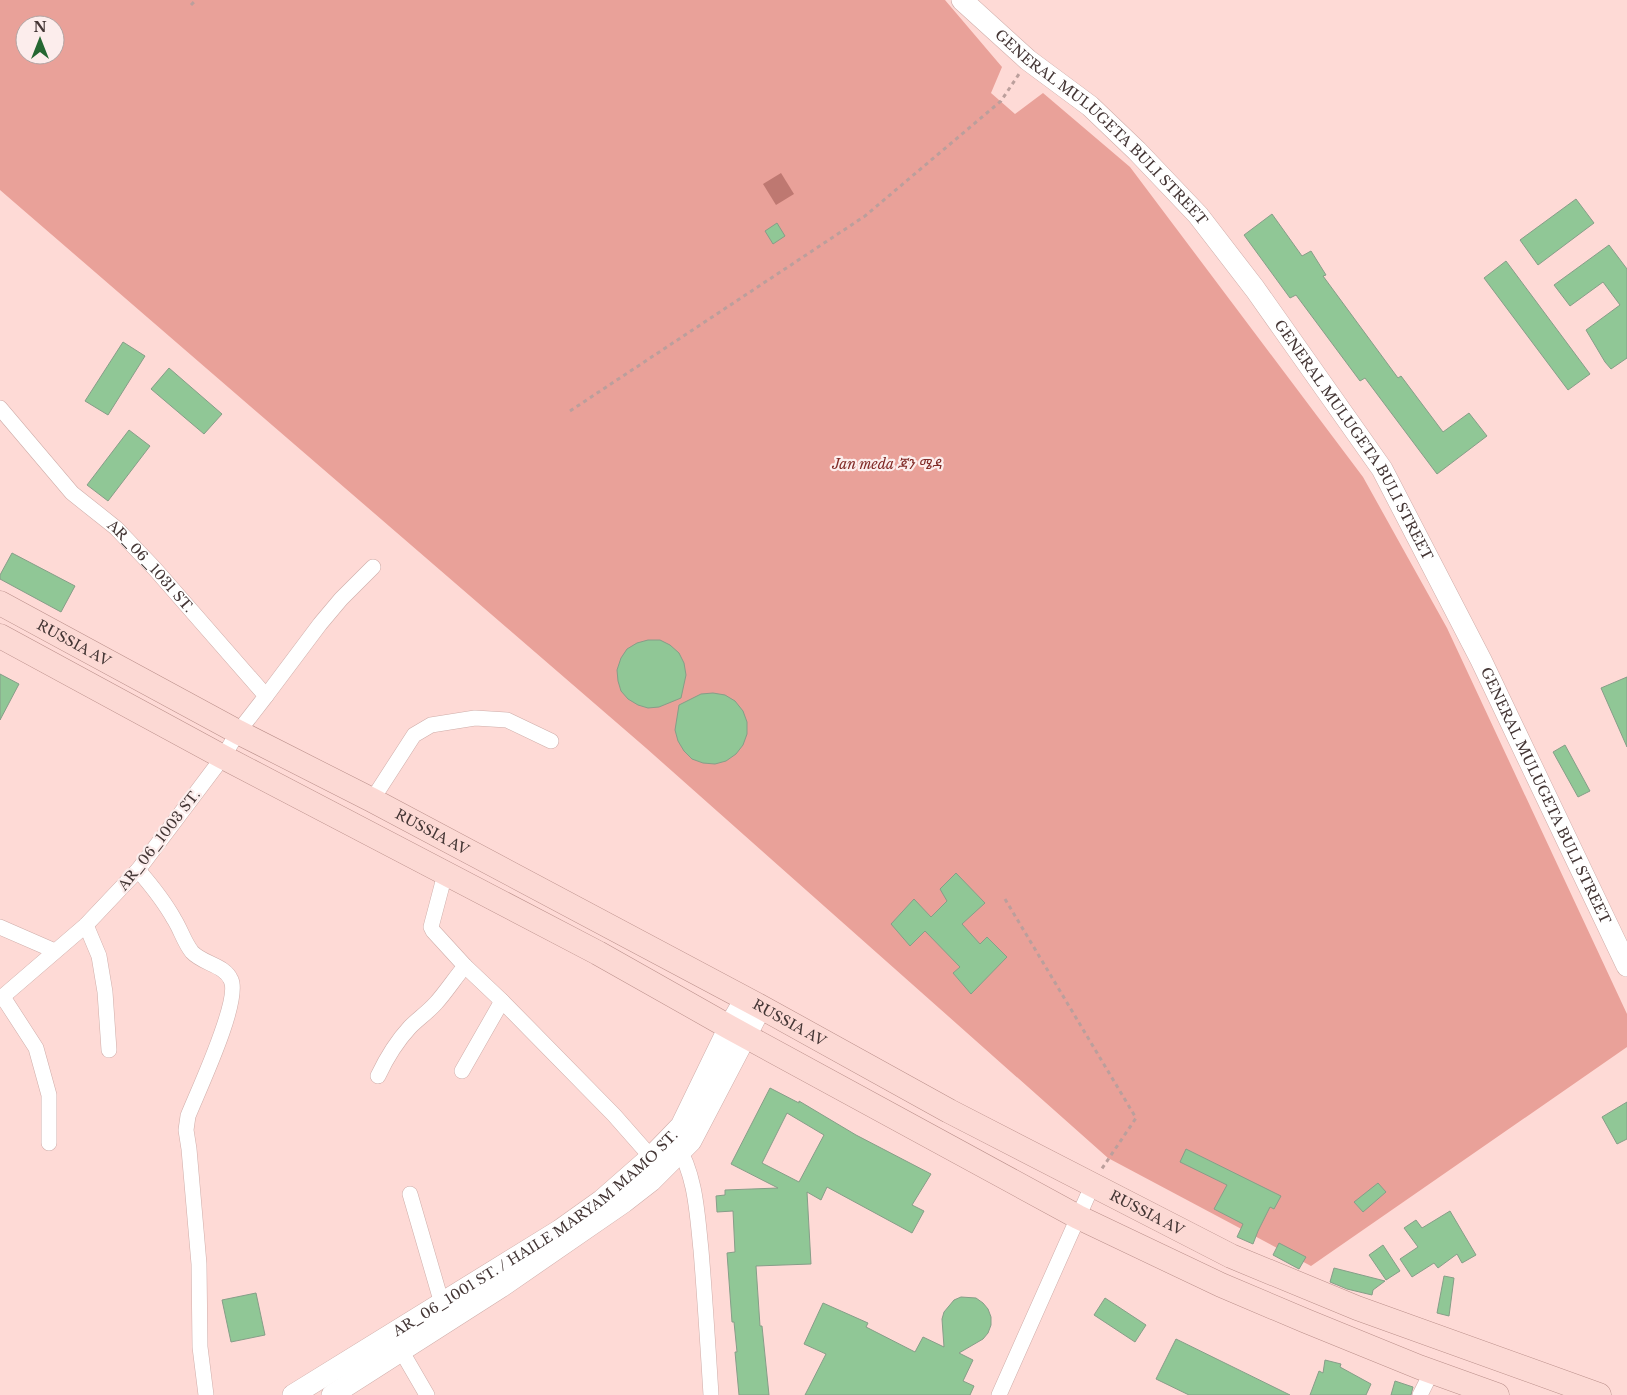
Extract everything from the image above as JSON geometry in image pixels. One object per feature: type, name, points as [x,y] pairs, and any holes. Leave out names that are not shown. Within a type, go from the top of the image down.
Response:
[{"type":"main road","name":"GENERAL MULUGETA BULI STREET","points":[[962,0],[1028,60],[1090,106],[1137,151],[1198,215],[1255,289],[1382,469],[1481,660],[1627,966]]},
{"type":"main road","name":"RUSSIA AV","points":[[0,603],[238,732],[372,800],[753,1003],[949,1111],[1092,1186],[1232,1256],[1357,1308],[1599,1395]]},
{"type":"main road","name":"RUSSIA AV","points":[[0,636],[223,757],[598,953],[1078,1217],[1221,1284],[1432,1371],[1498,1395]]},
{"type":"main road","name":"AR_06_1001 ST. / HAILE MARYAM MAMO ST.","points":[[293,1395],[442,1304],[495,1281],[602,1200],[651,1157],[676,1144],[681,1126],[753,1003]]},
{"type":"main road","points":[[332,1395],[402,1352],[495,1281],[624,1202],[651,1181],[676,1144]]},
{"type":"main road","points":[[1472,1387],[1484,1354]]},
{"type":"street","name":"AR_06_1031 ST.","points":[[0,408],[72,493],[116,528],[155,569],[266,696]]},
{"type":"street","points":[[238,732],[320,624],[341,599],[373,568]]},
{"type":"street","points":[[372,800],[414,735],[431,725],[475,718],[508,720],[551,741]]},
{"type":"street","name":"AR_06_1003 ST.","points":[[1,998],[86,925],[138,870],[223,757],[238,732]]},
{"type":"street","points":[[138,870],[157,893],[194,954],[225,971],[232,982],[231,1000],[222,1036],[188,1116],[186,1130],[199,1264],[200,1347],[206,1395]]},
{"type":"street","points":[[445,874],[431,926],[433,931],[465,966],[502,1000],[614,1115],[651,1157]]},
{"type":"street","points":[[86,925],[99,956],[105,992],[109,1050]]},
{"type":"street","points":[[0,927],[55,951]]},
{"type":"street","points":[[378,1076],[385,1061],[402,1037],[438,1001],[465,966]]},
{"type":"street","points":[[1,998],[36,1048],[49,1095],[49,1143]]},
{"type":"street","points":[[462,1071],[502,1000]]},
{"type":"street","points":[[676,1144],[694,1186],[704,1282],[711,1395]]},
{"type":"street","points":[[999,1395],[1092,1186]]},
{"type":"street","points":[[410,1194],[442,1304]]},
{"type":"street","points":[[395,1332],[402,1352],[427,1395]]},
{"type":"street","points":[[1420,1395],[1432,1371]]},
{"type":"path","points":[[192,5],[196,0]]},
{"type":"path","points":[[570,411],[865,216],[1001,101],[1028,60]]},
{"type":"path","points":[[1005,899],[1136,1118],[1108,1158],[1092,1186]]},
{"type":"green space","name":"Jan meda ጃን ሜዳ","points":[[0,0],[945,0],[1002,67],[991,93],[1015,114],[1043,93],[1130,167],[1363,477],[1447,628],[1627,1014],[1627,1047],[1311,1266],[1108,1158],[646,748],[0,190]]},
{"type":"shaded area","points":[[781,173],[794,194],[776,205],[763,184]]},
{"type":"building","points":[[1576,199],[1594,223],[1538,265],[1520,240]]},
{"type":"building","points":[[1272,214],[1302,256],[1311,251],[1326,275],[1323,276],[1398,378],[1401,376],[1443,432],[1469,413],[1487,436],[1437,474],[1365,378],[1360,381],[1296,295],[1290,298],[1244,235]]},
{"type":"building","points":[[777,223],[785,236],[773,244],[765,231]]},
{"type":"building","points":[[1609,245],[1627,269],[1627,358],[1611,369],[1586,330],[1620,305],[1603,282],[1570,306],[1554,285]]},
{"type":"building","points":[[1506,261],[1590,374],[1568,390],[1484,278]]},
{"type":"building","points":[[123,342],[145,356],[108,415],[85,401]]},
{"type":"building","points":[[169,368],[222,414],[204,434],[151,389]]},
{"type":"building","points":[[129,430],[150,446],[108,501],[87,485]]},
{"type":"building","points":[[12,553],[75,586],[61,612],[0,579],[0,575]]},
{"type":"building","points":[[648,640],[660,640],[670,645],[679,653],[684,663],[686,675],[681,698],[659,707],[648,708],[628,699],[621,691],[617,670],[621,658],[627,649],[637,643]]},
{"type":"building","points":[[0,674],[19,684],[0,720]]},
{"type":"building","points":[[1627,677],[1627,747],[1601,688]]},
{"type":"building","points":[[701,694],[725,695],[735,701],[743,711],[747,722],[747,734],[743,745],[736,754],[726,761],[715,764],[703,763],[692,759],[678,741],[675,730],[679,705]]},
{"type":"building","points":[[1565,745],[1590,791],[1578,797],[1553,752]]},
{"type":"building","points":[[956,873],[985,903],[962,924],[980,944],[987,937],[1007,957],[971,994],[953,973],[960,967],[925,931],[910,946],[891,924],[914,899],[931,917],[947,901],[940,889]]},
{"type":"building","points":[[770,1088],[799,1103],[799,1101],[856,1135],[931,1174],[912,1205],[924,1211],[912,1233],[827,1187],[821,1200],[807,1192],[811,1264],[756,1266],[760,1326],[762,1326],[769,1395],[739,1395],[735,1352],[737,1352],[734,1322],[732,1322],[727,1253],[735,1252],[733,1211],[717,1212],[716,1196],[725,1195],[725,1190],[778,1188],[731,1164]],"holes":[[[787,1113],[824,1135],[799,1182],[762,1163]]]},
{"type":"building","points":[[1627,1102],[1627,1139],[1617,1144],[1602,1117]]},
{"type":"building","points":[[1186,1149],[1281,1196],[1274,1209],[1270,1207],[1253,1244],[1237,1237],[1243,1224],[1214,1209],[1227,1185],[1180,1162]]},
{"type":"building","points":[[1378,1183],[1386,1192],[1363,1212],[1354,1202]]},
{"type":"building","points":[[1450,1211],[1476,1255],[1462,1263],[1457,1254],[1438,1268],[1434,1263],[1412,1277],[1400,1259],[1418,1247],[1404,1228],[1416,1220],[1422,1228]]},
{"type":"building","points":[[1279,1243],[1306,1257],[1299,1269],[1273,1255]]},
{"type":"building","points":[[1383,1245],[1400,1271],[1386,1280],[1369,1255]]},
{"type":"building","points":[[1334,1268],[1385,1281],[1373,1290],[1372,1295],[1347,1289],[1330,1282]]},
{"type":"building","points":[[1444,1276],[1454,1278],[1449,1316],[1437,1313]]},
{"type":"building","points":[[256,1293],[265,1335],[231,1342],[222,1300]]},
{"type":"building","points":[[961,1297],[976,1298],[988,1309],[991,1317],[991,1325],[983,1339],[959,1353],[973,1360],[963,1381],[974,1386],[970,1395],[805,1395],[826,1354],[804,1344],[823,1303],[868,1323],[866,1327],[915,1352],[923,1337],[944,1347],[942,1319],[944,1312],[954,1300]]},
{"type":"building","points":[[1105,1298],[1146,1325],[1135,1342],[1094,1315]]},
{"type":"building","points":[[1176,1339],[1290,1395],[1189,1395],[1156,1379]]},
{"type":"building","points":[[1325,1360],[1341,1364],[1340,1367],[1371,1384],[1366,1395],[1310,1395],[1319,1371],[1323,1373]]},
{"type":"building","points":[[1395,1381],[1413,1387],[1411,1395],[1391,1395]]}]
